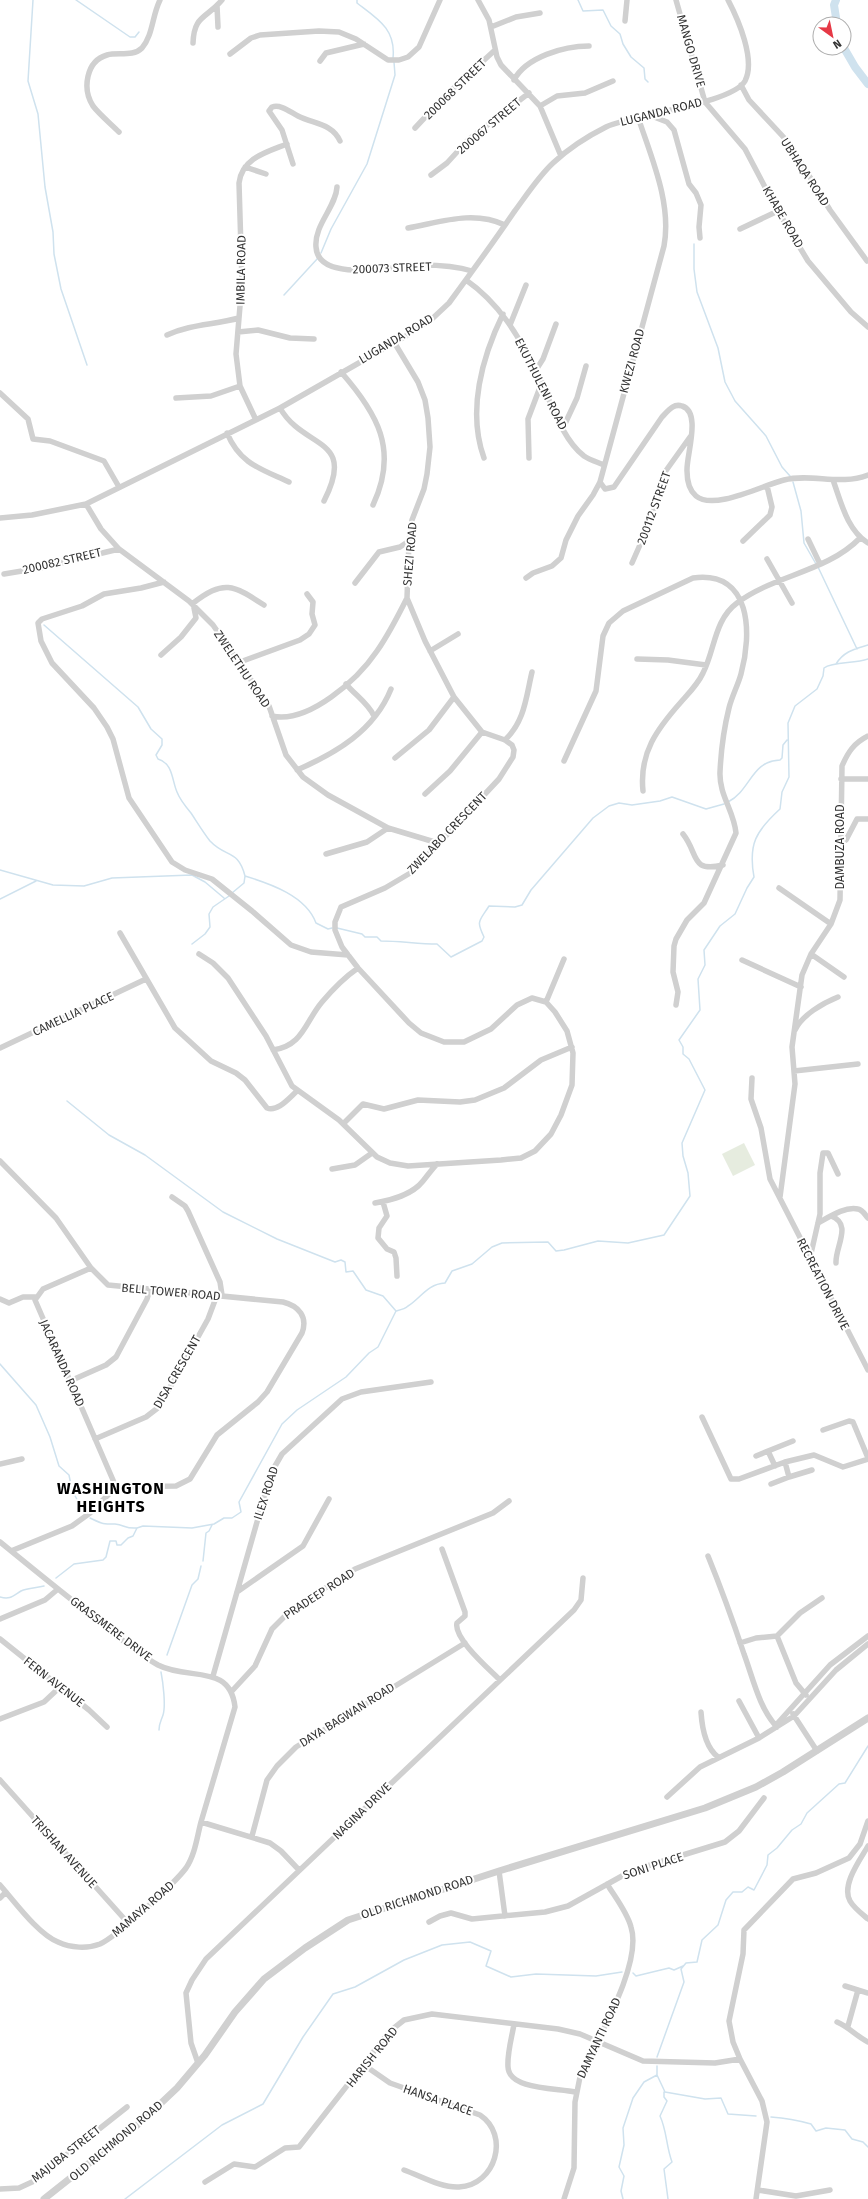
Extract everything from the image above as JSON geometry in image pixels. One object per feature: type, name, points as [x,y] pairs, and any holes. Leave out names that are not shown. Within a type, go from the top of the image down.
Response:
[{"type":"street","points":[[119,132],[93,105],[89,96],[87,79],[90,68],[96,60],[107,55],[128,54],[141,49],[150,38],[152,20],[160,0]]},
{"type":"street","points":[[193,43],[194,28],[203,17],[222,0]]},
{"type":"street","points":[[230,54],[251,38],[300,32],[339,32],[350,35],[388,60],[399,60],[408,57],[419,47],[440,0]]},
{"type":"street","points":[[478,0],[485,10],[501,65],[540,106],[561,156]]},
{"type":"street","points":[[625,21],[627,0]]},
{"type":"street","name":"MANGO DRIVE","points":[[676,0],[705,102]]},
{"type":"street","points":[[728,0],[746,44],[748,68],[745,81],[741,85]]},
{"type":"street","points":[[217,6],[218,27]]},
{"type":"street","points":[[491,27],[516,17],[540,13]]},
{"type":"street","points":[[320,61],[326,53],[364,44]]},
{"type":"street","points":[[514,80],[522,69],[545,54],[589,46]]},
{"type":"street","name":"200068 STREET","points":[[415,128],[443,98],[496,50]]},
{"type":"street","points":[[540,106],[557,96],[585,93],[613,81]]},
{"type":"street","name":"LUGANDA ROAD","points":[[0,518],[32,515],[86,504],[280,408],[394,342],[433,318],[449,303],[541,176],[561,156],[597,132],[621,121],[705,102],[741,85]]},
{"type":"street","name":"UBHAQA ROAD","points":[[741,85],[749,100],[789,143],[830,210],[867,261]]},
{"type":"street","name":"200067 STREET","points":[[431,175],[447,163],[468,140],[528,93]]},
{"type":"street","name":"KHABE ROAD","points":[[705,102],[745,150],[778,211],[808,261],[850,312],[868,327]]},
{"type":"street","points":[[293,164],[280,126],[271,114],[269,108],[278,106],[299,117],[322,124],[334,132],[340,141]]},
{"type":"street","points":[[649,115],[667,122],[674,130],[688,184],[696,193],[701,205],[699,227],[700,238]]},
{"type":"street","name":"KWEZI ROAD","points":[[526,578],[532,573],[552,566],[561,558],[566,540],[578,516],[600,482],[666,236],[666,217],[663,198],[638,117]]},
{"type":"street","points":[[245,167],[258,156],[287,144]]},
{"type":"street","points":[[245,167],[266,174]]},
{"type":"street","name":"IMBILA ROAD","points":[[245,167],[240,176],[239,183],[242,282],[236,354],[240,386],[256,420]]},
{"type":"street","name":"200073 STREET","points":[[337,187],[337,193],[324,216],[316,245],[320,257],[330,266],[356,270],[437,266],[463,268],[472,272]]},
{"type":"street","points":[[740,229],[778,211]]},
{"type":"street","points":[[408,228],[469,217],[489,219],[505,225]]},
{"type":"street","name":"EKUTHULENI ROAD","points":[[466,280],[487,296],[503,314],[536,370],[563,428],[583,455],[604,465]]},
{"type":"street","points":[[510,326],[526,285]]},
{"type":"street","points":[[484,458],[478,437],[477,401],[490,347],[503,314]]},
{"type":"street","points":[[167,334],[192,325],[216,324],[239,318]]},
{"type":"street","points":[[536,370],[543,359],[556,324]]},
{"type":"street","points":[[238,332],[258,330],[290,338],[314,339]]},
{"type":"street","name":"SHEZI ROAD","points":[[394,342],[418,382],[425,400],[430,447],[424,489],[412,520],[409,541],[408,598],[430,651],[454,698],[482,732]]},
{"type":"street","points":[[563,428],[577,398],[586,366]]},
{"type":"street","points":[[341,372],[368,405],[379,432],[385,471],[383,481],[373,505]]},
{"type":"street","points":[[529,458],[530,411],[542,382]]},
{"type":"street","points":[[176,398],[211,396],[240,386]]},
{"type":"street","points":[[0,394],[28,419],[33,439],[50,440],[104,461],[119,488]]},
{"type":"street","points":[[600,482],[604,489],[614,486],[670,408],[681,406],[692,415],[687,470],[690,488],[696,496],[703,500],[712,501],[726,499],[798,478],[849,480],[868,475]]},
{"type":"street","points":[[280,408],[290,424],[320,443],[332,456],[335,464],[335,471],[324,501]]},
{"type":"street","points":[[227,433],[238,454],[245,461],[289,482]]},
{"type":"street","name":"200112 STREET","points":[[632,563],[650,522],[665,472],[691,436]]},
{"type":"street","points":[[833,480],[843,511],[860,538],[868,543]]},
{"type":"street","points":[[743,541],[770,515],[772,507],[767,486]]},
{"type":"street","name":"ZWELETHU ROAD","points":[[86,504],[101,529],[119,549],[193,605],[213,625],[269,706],[286,755],[297,770],[315,787],[388,828],[438,843]]},
{"type":"street","points":[[643,791],[642,772],[655,732],[692,689],[703,673],[719,625],[728,612],[742,600],[779,581],[843,553],[860,538]]},
{"type":"street","points":[[808,539],[820,564]]},
{"type":"street","points":[[355,583],[379,552],[400,547],[409,541]]},
{"type":"street","name":"200082 STREET","points":[[4,574],[40,568],[119,549]]},
{"type":"street","points":[[767,560],[792,603]]},
{"type":"street","points":[[564,761],[596,691],[603,636],[605,630],[614,618],[623,611],[693,578],[703,577],[725,583],[742,600],[746,610],[745,654],[741,675],[729,708],[720,773],[723,797],[735,825],[736,833],[723,865],[704,903],[687,920],[674,946],[673,972],[678,992],[676,1005]]},
{"type":"street","points":[[164,582],[141,588],[104,594],[82,606],[46,617],[40,621],[38,628],[48,656],[57,670],[94,708],[107,727],[113,739],[129,798],[148,823],[165,854],[177,866],[212,879],[230,895],[252,911],[288,943],[296,948],[311,952],[348,955]]},
{"type":"street","points":[[161,655],[181,637],[196,618],[193,605],[208,594],[227,587],[238,589],[264,605]]},
{"type":"street","points":[[240,662],[300,640],[309,634],[314,628],[314,622],[312,614],[313,602],[307,594]]},
{"type":"street","points":[[272,716],[285,718],[295,716],[329,699],[363,668],[377,651],[408,598]]},
{"type":"street","points":[[430,651],[458,634]]},
{"type":"street","points":[[637,659],[668,660],[706,665]]},
{"type":"street","points":[[425,794],[450,771],[482,732],[505,740],[516,727],[524,711],[532,672]]},
{"type":"street","points":[[346,684],[357,697],[370,708],[374,716]]},
{"type":"street","points":[[297,770],[352,740],[363,732],[390,689]]},
{"type":"street","points":[[395,758],[429,730],[454,698]]},
{"type":"street","name":"DAMBUZA ROAD","points":[[780,1197],[793,1101],[793,1034],[804,970],[811,954],[831,924],[840,900],[840,779],[842,766],[848,753],[858,741],[868,736]]},
{"type":"street","name":"ZWELABO CRESCENT","points":[[505,740],[514,750],[507,768],[412,872],[401,879],[346,904],[338,910],[335,930],[348,955],[358,968],[409,1023],[421,1033],[444,1042],[464,1042],[483,1034],[525,1000],[538,998],[546,1002]]},
{"type":"street","points":[[840,779],[868,779]]},
{"type":"street","points":[[841,843],[846,840],[857,819],[868,819]]},
{"type":"street","points":[[326,854],[367,842],[388,828]]},
{"type":"street","points":[[683,834],[691,847],[693,856],[700,865],[709,868],[723,865]]},
{"type":"street","points":[[779,888],[831,924]]},
{"type":"street","points":[[120,933],[168,1018],[182,1035],[211,1061],[236,1073],[245,1080],[267,1108],[272,1110],[278,1107],[297,1091]]},
{"type":"street","points":[[199,954],[213,963],[228,978],[273,1050],[288,1080],[297,1091],[318,1103],[343,1124],[372,1153],[384,1160],[401,1165],[521,1158],[541,1146],[551,1134],[561,1115],[572,1085],[574,1072],[572,1047],[561,1020],[546,1002],[564,960]]},
{"type":"street","points":[[811,954],[844,977]]},
{"type":"street","points":[[742,960],[801,987]]},
{"type":"street","points":[[273,1050],[280,1050],[297,1039],[321,1003],[340,982],[358,968]]},
{"type":"street","name":"CAMELLIA PLACE","points":[[0,1048],[146,980]]},
{"type":"street","points":[[793,1034],[797,1026],[816,1008],[838,997]]},
{"type":"street","points":[[343,1124],[363,1104],[384,1109],[418,1100],[460,1102],[475,1100],[504,1088],[541,1060],[572,1047]]},
{"type":"street","points":[[794,1071],[835,1068],[858,1064]]},
{"type":"street","name":"RECREATION DRIVE","points":[[752,1078],[751,1099],[761,1128],[770,1179],[810,1258],[866,1361],[868,1370]]},
{"type":"street","points":[[332,1169],[355,1165],[372,1153]]},
{"type":"street","points":[[810,1258],[820,1214],[820,1167],[823,1153],[828,1153],[838,1174]]},
{"type":"street","name":"BELL TOWER ROAD","points":[[0,1161],[56,1218],[91,1268],[108,1285],[283,1302],[291,1304],[300,1310],[304,1317],[304,1328],[275,1379],[258,1402],[213,1440],[190,1479],[176,1486],[116,1487]]},
{"type":"street","points":[[375,1203],[396,1198],[418,1186],[437,1164]]},
{"type":"street","points":[[172,1197],[185,1206],[188,1211],[220,1282],[219,1295]]},
{"type":"street","points":[[383,1202],[387,1216],[379,1228],[378,1238],[387,1249],[394,1252],[396,1258],[397,1276]]},
{"type":"street","points":[[818,1223],[841,1212],[858,1209],[868,1218]]},
{"type":"street","points":[[831,1216],[838,1219],[842,1226],[842,1236],[836,1254],[836,1263]]},
{"type":"street","points":[[0,1299],[9,1303],[23,1297],[36,1297],[43,1289],[91,1268]]},
{"type":"street","points":[[70,1381],[106,1365],[116,1357],[147,1299],[150,1290]]},
{"type":"street","name":"DISA CRESCENT","points":[[95,1439],[146,1417],[159,1407],[208,1319],[219,1295]]},
{"type":"street","name":"JACARANDA ROAD","points":[[36,1297],[36,1304],[116,1487]]},
{"type":"street","name":"ILEX ROAD","points":[[212,1676],[271,1473],[282,1454],[339,1402],[349,1396],[431,1382]]},
{"type":"street","points":[[702,1417],[731,1478],[739,1479],[809,1455],[818,1455],[843,1467],[868,1458],[853,1422],[849,1421],[823,1430]]},
{"type":"street","points":[[756,1456],[793,1441]]},
{"type":"street","points":[[768,1451],[775,1466]]},
{"type":"street","points":[[0,1464],[22,1459]]},
{"type":"street","points":[[785,1462],[790,1478]]},
{"type":"street","points":[[771,1484],[812,1470]]},
{"type":"street","points":[[11,1551],[72,1526],[90,1513],[116,1487]]},
{"type":"street","points":[[237,1592],[303,1546],[329,1500]]},
{"type":"street","name":"PRADEEP ROAD","points":[[232,1691],[255,1666],[272,1629],[291,1610],[355,1569],[493,1513],[509,1501]]},
{"type":"street","name":"GRASSMERE DRIVE","points":[[0,1542],[58,1589],[157,1665],[180,1673],[212,1676],[224,1681],[232,1691]]},
{"type":"street","points":[[442,1549],[465,1612],[465,1616],[456,1625],[465,1643],[500,1680]]},
{"type":"street","points":[[708,1556],[761,1701],[769,1718],[776,1726]]},
{"type":"street","name":"NAGINA DRIVE","points":[[198,2063],[191,2044],[186,1993],[190,1984],[210,1955],[578,1605],[582,1595],[583,1578]]},
{"type":"street","points":[[0,1619],[45,1600],[58,1589]]},
{"type":"street","points":[[740,1643],[756,1638],[777,1636],[800,1612],[822,1598]]},
{"type":"street","points":[[777,1636],[791,1671],[804,1693],[809,1698]]},
{"type":"street","points":[[776,1726],[789,1709],[841,1654],[868,1636]]},
{"type":"street","name":"FERN AVENUE","points":[[0,1639],[107,1727]]},
{"type":"street","name":"DAYA BAGWAN ROAD","points":[[252,1836],[268,1780],[277,1766],[296,1747],[465,1643]]},
{"type":"street","points":[[667,1797],[700,1767],[759,1738],[794,1716],[836,1670],[868,1644]]},
{"type":"street","points":[[0,1719],[44,1702],[60,1687]]},
{"type":"street","points":[[232,1691],[235,1707],[233,1717],[202,1822],[252,1836],[275,1846],[299,1870]]},
{"type":"street","points":[[739,1701],[759,1738]]},
{"type":"street","points":[[789,1709],[817,1750]]},
{"type":"street","points":[[701,1712],[704,1735],[713,1752],[718,1757]]},
{"type":"street","name":"OLD RICHMOND ROAD","points":[[44,2199],[141,2122],[177,2088],[198,2063],[235,2012],[264,1980],[333,1929],[361,1915],[498,1871],[704,1808],[756,1787],[868,1718]]},
{"type":"street","name":"TRISHAN AVENUE","points":[[0,1780],[128,1923]]},
{"type":"street","name":"SONI PLACE","points":[[429,1922],[440,1916],[451,1913],[472,1919],[556,1910],[577,1902],[631,1871],[725,1842],[734,1836],[764,1798]]},
{"type":"street","name":"MAMAYA ROAD","points":[[0,1885],[49,1937],[68,1945],[82,1947],[99,1944],[128,1923],[172,1883],[186,1867],[202,1822]]},
{"type":"street","points":[[756,2199],[767,2122],[762,2101],[740,2059],[729,2030],[730,2016],[743,1951],[743,1934],[749,1923],[793,1879],[816,1873],[849,1858],[860,1844],[868,1822]]},
{"type":"street","points":[[868,1846],[851,1878],[848,1893],[851,1904],[868,1919]]},
{"type":"street","points":[[498,1871],[505,1916]]},
{"type":"street","name":"DAMYANTI ROAD","points":[[564,2199],[574,2168],[575,2092],[596,2041],[628,1974],[634,1944],[631,1926],[607,1884]]},
{"type":"street","points":[[0,1898],[6,1892]]},
{"type":"street","points":[[845,1986],[868,1993]]},
{"type":"street","points":[[858,1990],[848,2026],[851,2032],[868,2042]]},
{"type":"street","name":"HARISH ROAD","points":[[205,2182],[232,2164],[255,2167],[285,2148],[300,2147],[389,2032],[398,2024],[410,2018],[432,2014],[558,2029],[580,2034],[642,2061],[715,2063],[740,2059]]},
{"type":"street","points":[[837,2022],[848,2026]]},
{"type":"street","points":[[514,2024],[508,2067],[514,2078],[522,2084],[575,2092]]},
{"type":"street","name":"HANSA PLACE","points":[[364,2065],[390,2083],[480,2115],[488,2121],[494,2131],[497,2150],[494,2163],[486,2174],[474,2183],[460,2187],[448,2186],[404,2170]]},
{"type":"street","name":"MAJUBA STREET","points":[[0,2189],[18,2188],[32,2182],[127,2107]]},
{"type":"street","points":[[758,2190],[796,2196],[830,2190]]},
{"type":"shaded area","points":[[744,1143],[755,1165],[733,1176],[722,1154]]},
{"type":"waterway","points":[[33,0],[28,81],[38,114],[45,187],[53,232],[54,254],[61,289],[87,365]]},
{"type":"waterway","points":[[76,0],[130,37],[135,37],[139,32]]},
{"type":"waterway","points":[[357,0],[357,3],[372,14],[388,32],[392,39],[393,58]]},
{"type":"waterway","points":[[578,0],[583,11],[603,10],[611,26],[620,34],[623,44],[631,57],[644,68],[645,79],[648,82]]},
{"type":"waterway","points":[[836,0],[834,5],[836,16]]},
{"type":"waterway","points":[[849,56],[868,84]]},
{"type":"waterway","points":[[321,253],[331,229],[367,164],[395,75],[394,62]]},
{"type":"waterway","points":[[694,244],[694,269],[697,292],[718,348],[725,382],[735,401],[766,436],[782,467],[790,476]]},
{"type":"waterway","points":[[284,295],[318,258]]},
{"type":"waterway","points":[[793,482],[801,511],[804,543],[816,564]]},
{"type":"waterway","points":[[818,567],[857,649]]},
{"type":"waterway","points":[[44,625],[138,707],[151,729],[162,739],[162,745],[156,755],[158,759],[167,764],[180,798],[210,841],[221,850],[235,858],[242,867],[245,876],[286,892],[304,905],[316,923],[328,929],[332,928]]},
{"type":"waterway","points":[[836,664],[846,653],[868,645]]},
{"type":"waterway","points":[[56,1578],[74,1564],[103,1560],[106,1557],[110,1541],[116,1541],[117,1545],[121,1545],[128,1538],[133,1536],[137,1528],[143,1526],[192,1528],[214,1524],[224,1518],[232,1518],[241,1512],[239,1502],[282,1424],[297,1410],[346,1377],[369,1353],[378,1347],[396,1311],[413,1303],[433,1286],[445,1283],[452,1271],[472,1264],[492,1247],[502,1243],[548,1242],[556,1251],[598,1241],[628,1243],[664,1235],[690,1196],[688,1173],[683,1156],[682,1143],[705,1090],[689,1059],[683,1054],[683,1047],[679,1040],[700,1010],[698,979],[705,965],[704,950],[720,926],[735,914],[747,888],[754,877],[752,856],[756,839],[765,824],[780,809],[782,792],[789,777],[788,723],[795,706],[817,689],[823,676],[824,668],[833,664],[857,662],[868,659]]},
{"type":"waterway","points":[[728,802],[742,791],[763,765],[782,758],[783,745],[787,740]]},
{"type":"waterway","points":[[337,928],[362,934],[365,937],[377,937],[381,941],[437,944],[451,957],[482,941],[484,937],[479,924],[489,906],[515,907],[522,905],[531,890],[593,818],[609,806],[619,803],[632,805],[660,801],[672,797],[706,809],[724,804]]},
{"type":"waterway","points":[[0,870],[53,885],[84,886],[112,878],[192,875],[205,882],[224,898]]},
{"type":"waterway","points":[[232,893],[244,883],[245,876]]},
{"type":"waterway","points":[[0,899],[36,881]]},
{"type":"waterway","points":[[192,944],[205,934],[210,927],[209,914],[213,907],[229,896]]},
{"type":"waterway","points":[[67,1101],[109,1135],[145,1155],[223,1212],[277,1239],[335,1262],[341,1260],[345,1262],[346,1272],[353,1271],[366,1290],[383,1296],[396,1311]]},
{"type":"waterway","points":[[0,1364],[36,1405],[50,1437],[59,1466],[69,1475],[72,1490],[82,1509]]},
{"type":"waterway","points":[[90,1518],[102,1523],[137,1528]]},
{"type":"waterway","points":[[203,1561],[206,1533],[212,1525]]},
{"type":"waterway","points":[[167,1655],[192,1585],[198,1579],[201,1566]]},
{"type":"waterway","points":[[0,1597],[9,1598],[21,1591],[44,1586]]},
{"type":"waterway","points":[[159,1730],[164,1711],[161,1672]]},
{"type":"waterway","points":[[657,2057],[684,1982],[681,1969],[686,1963],[697,1962],[702,1940],[718,1925],[726,1900],[733,1892],[742,1892],[748,1887],[754,1890],[767,1865],[768,1855],[777,1848],[792,1830],[801,1824],[807,1813],[839,1784],[845,1783],[868,1746]]},
{"type":"waterway","points":[[125,2199],[222,2125],[263,2104],[303,2037],[333,1994],[355,1987],[404,1960],[442,1945],[470,1942],[491,1951],[486,1966],[511,1977],[536,1974],[596,1976],[622,1972]]},
{"type":"waterway","points":[[633,1973],[636,1976],[669,1968],[674,1970],[683,1966]]},
{"type":"waterway","points":[[623,2199],[621,2191],[624,2176],[619,2167],[624,2145],[623,2128],[633,2098],[644,2082],[657,2075],[657,2066]]},
{"type":"waterway","points":[[657,2075],[665,2092],[705,2099],[721,2098],[728,2114],[756,2116]]},
{"type":"waterway","points":[[664,2092],[664,2097],[667,2101],[660,2116],[672,2162],[664,2169],[668,2199]]},
{"type":"waterway","points":[[771,2117],[791,2119],[811,2124],[816,2131],[826,2128],[845,2130],[852,2139],[863,2142],[868,2147]]},
{"type":"district","name":"WASHINGTON HEIGHTS","points":[[111,1497]]}]
